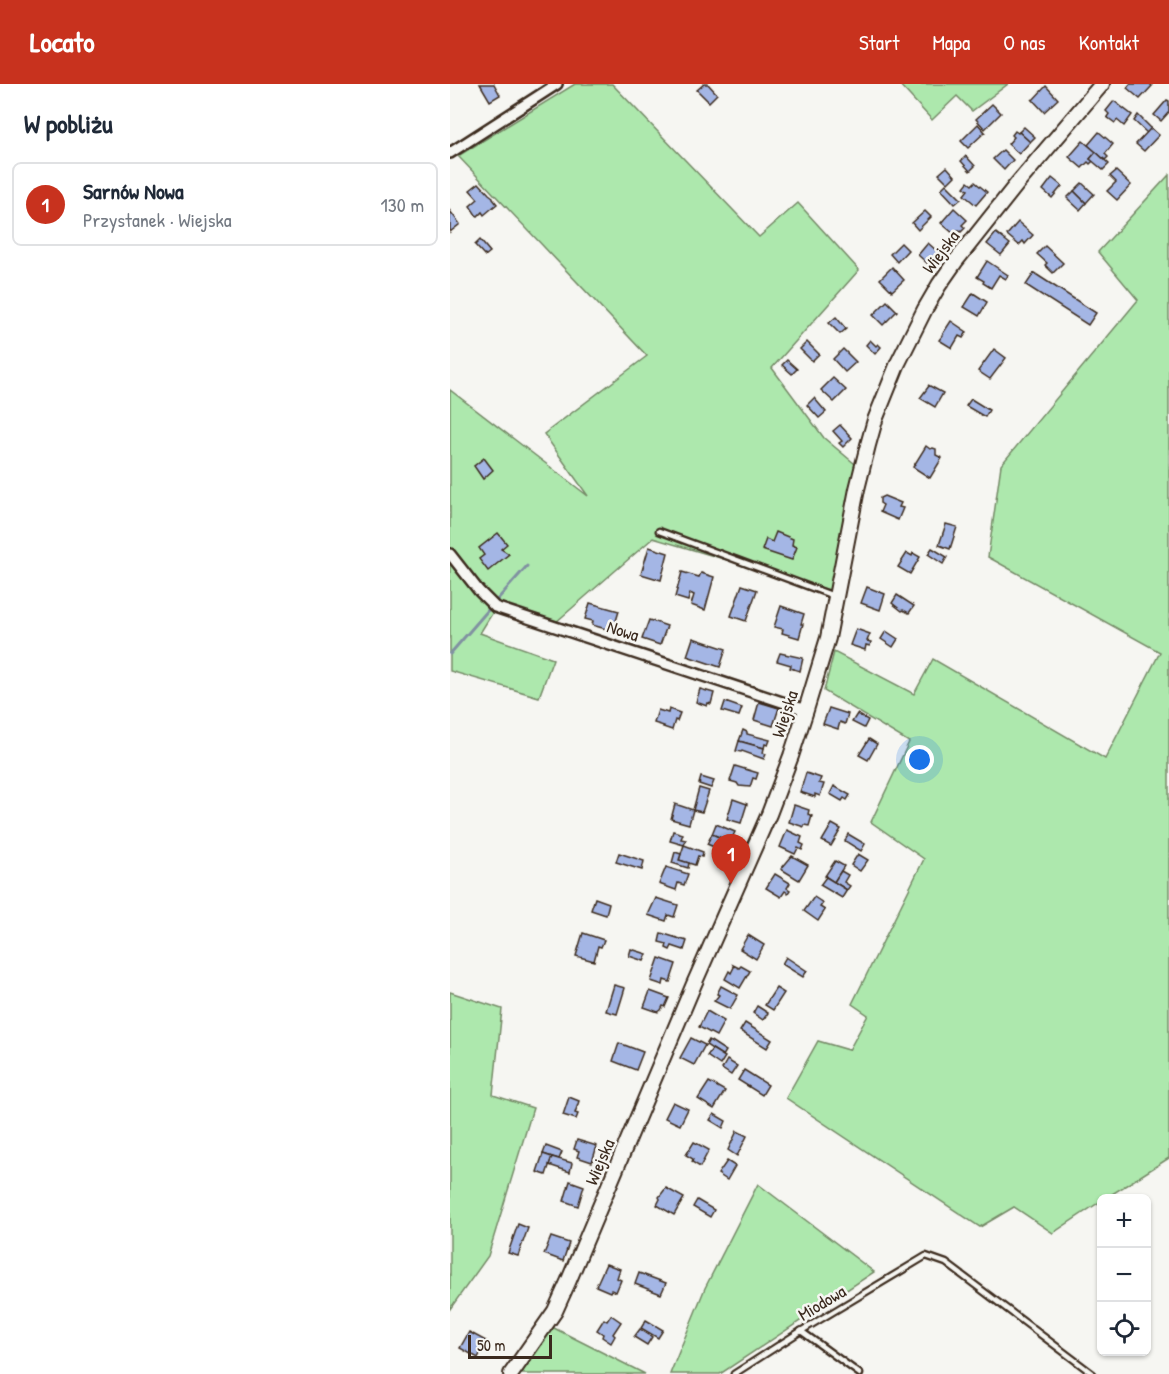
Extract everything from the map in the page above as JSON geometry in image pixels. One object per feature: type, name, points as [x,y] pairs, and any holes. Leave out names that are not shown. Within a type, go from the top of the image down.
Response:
[{"type":"street","points":[[450,153],[557,84]]},
{"type":"street","name":"Wiejska","points":[[511,1374],[555,1311],[769,814],[806,710],[828,638],[857,489],[875,420],[911,334],[955,262],[1017,184],[1102,84]]},
{"type":"street","name":"Nowa","points":[[450,554],[478,591],[495,607],[806,710]]},
{"type":"lane","points":[[659,531],[837,597]]},
{"type":"lane","name":"Miodowa","points":[[734,1374],[926,1256],[946,1263],[1093,1374]]},
{"type":"lane","points":[[801,1331],[860,1374]]},
{"type":"green space","points":[[575,84],[612,84],[759,237],[798,203],[859,270],[772,368],[824,438],[855,464],[841,551],[829,590],[653,538],[548,629],[493,612],[480,633],[553,659],[539,697],[450,671],[450,390],[588,496],[544,434],[647,356],[458,156]]},
{"type":"green space","points":[[899,84],[1008,84],[972,111],[957,96],[932,120]]},
{"type":"green space","points":[[1169,175],[1169,1158],[1112,1194],[1097,1194],[1097,1204],[1053,1233],[1014,1207],[980,1227],[786,1098],[818,1041],[849,1050],[868,1015],[852,1004],[924,859],[871,822],[909,742],[824,691],[834,652],[914,694],[933,659],[1105,759],[1160,652],[988,557],[1001,465],[1138,300],[1098,252]]},
{"type":"green space","points":[[450,992],[502,1009],[493,1095],[533,1108],[488,1256],[450,1309]]},
{"type":"green space","points":[[758,1184],[874,1272],[720,1374],[670,1374],[705,1288]]},
{"type":"green space","points":[[550,1326],[645,1374],[518,1374]]},
{"type":"building","points":[[480,84],[494,84],[500,95],[490,101]]},
{"type":"building","points":[[704,84],[708,84],[717,94],[709,102],[697,90]]},
{"type":"building","points":[[1130,84],[1150,84],[1152,86],[1140,99],[1127,88]]},
{"type":"building","points":[[1046,86],[1058,99],[1044,112],[1032,99]]},
{"type":"building","points":[[1167,100],[1169,101],[1169,112],[1161,121],[1154,115]]},
{"type":"building","points":[[1114,101],[1132,115],[1124,126],[1117,120],[1115,123],[1107,117],[1109,114],[1106,111]]},
{"type":"building","points":[[992,104],[1001,113],[985,129],[976,119]]},
{"type":"building","points":[[1138,115],[1151,128],[1147,133],[1134,121]]},
{"type":"building","points":[[978,124],[985,132],[968,148],[961,141]]},
{"type":"building","points":[[1024,127],[1035,137],[1030,142],[1019,132]]},
{"type":"building","points":[[1151,128],[1159,135],[1144,151],[1136,144]]},
{"type":"building","points":[[1015,131],[1030,142],[1019,154],[1008,144],[1014,137],[1012,135]]},
{"type":"building","points":[[1099,132],[1113,144],[1105,154],[1108,157],[1105,160],[1088,145]]},
{"type":"building","points":[[1083,141],[1096,152],[1090,159],[1093,161],[1090,164],[1088,162],[1082,168],[1069,157]]},
{"type":"building","points":[[1003,150],[1013,160],[1004,170],[993,159]]},
{"type":"building","points":[[1096,152],[1109,164],[1103,170],[1090,159]]},
{"type":"building","points":[[966,156],[975,166],[970,171],[961,161]]},
{"type":"building","points":[[947,167],[955,176],[948,183],[939,174]]},
{"type":"building","points":[[1116,171],[1131,185],[1117,200],[1107,191],[1116,182],[1110,176]]},
{"type":"building","points":[[1052,178],[1062,186],[1052,198],[1043,190]]},
{"type":"building","points":[[968,182],[972,185],[975,182],[987,192],[976,205],[964,195],[968,190],[964,187]]},
{"type":"building","points":[[479,183],[497,204],[484,215],[482,212],[478,216],[470,206],[478,199],[470,190]]},
{"type":"building","points":[[1082,183],[1094,194],[1086,203],[1074,191]]},
{"type":"building","points":[[946,184],[961,199],[955,204],[941,189]]},
{"type":"building","points":[[1074,191],[1086,203],[1080,210],[1067,198]]},
{"type":"building","points":[[954,208],[967,220],[962,225],[965,228],[954,234],[941,223]]},
{"type":"building","points":[[450,211],[460,224],[450,232]]},
{"type":"building","points":[[925,211],[931,217],[918,230],[912,223]]},
{"type":"building","points":[[1018,222],[1033,235],[1025,244],[1023,241],[1019,245],[1007,235]]},
{"type":"building","points":[[996,233],[1010,244],[1001,255],[987,244]]},
{"type":"building","points":[[480,240],[490,252],[485,256],[475,245]]},
{"type":"building","points":[[901,243],[908,250],[897,262],[890,254]]},
{"type":"building","points":[[928,243],[938,252],[928,264],[918,255]]},
{"type":"building","points":[[1045,246],[1063,263],[1053,273],[1045,265],[1047,263],[1037,254]]},
{"type":"building","points":[[987,261],[1008,275],[1006,279],[999,275],[991,288],[977,277]]},
{"type":"building","points":[[892,267],[904,280],[892,291],[880,279]]},
{"type":"building","points":[[1034,273],[1096,313],[1088,325],[1026,285]]},
{"type":"building","points":[[973,293],[987,302],[979,316],[964,307]]},
{"type":"building","points":[[887,301],[897,311],[883,325],[873,315]]},
{"type":"building","points":[[836,317],[846,329],[840,334],[829,323]]},
{"type":"building","points":[[951,321],[967,332],[963,338],[959,336],[952,348],[939,340]]},
{"type":"building","points":[[870,340],[876,346],[878,344],[881,347],[875,354],[866,345]]},
{"type":"building","points":[[807,342],[819,354],[812,361],[800,349]]},
{"type":"building","points":[[843,349],[856,362],[845,372],[833,359]]},
{"type":"building","points":[[994,349],[1006,358],[990,379],[978,371]]},
{"type":"building","points":[[787,360],[797,369],[792,374],[782,365]]},
{"type":"building","points":[[833,378],[846,390],[834,402],[821,390]]},
{"type":"building","points":[[928,385],[943,393],[935,407],[920,398]]},
{"type":"building","points":[[814,398],[826,412],[819,418],[807,405]]},
{"type":"building","points":[[971,399],[989,410],[985,417],[966,406]]},
{"type":"building","points":[[840,425],[852,438],[843,447],[839,443],[842,441],[833,431]]},
{"type":"building","points":[[926,446],[936,449],[936,455],[942,458],[930,478],[913,467]]},
{"type":"building","points":[[484,458],[493,470],[483,479],[474,466]]},
{"type":"building","points":[[884,496],[901,503],[899,507],[903,508],[898,520],[880,512],[883,505],[880,503],[880,498]]},
{"type":"building","points":[[946,524],[957,527],[950,549],[939,545]]},
{"type":"building","points":[[776,532],[793,539],[792,545],[797,547],[792,560],[762,550],[766,539],[772,542]]},
{"type":"building","points":[[498,533],[507,544],[501,549],[509,554],[488,571],[479,559],[484,555],[479,548]]},
{"type":"building","points":[[649,547],[668,553],[661,580],[641,574]]},
{"type":"building","points":[[932,548],[947,557],[943,564],[928,554]]},
{"type":"building","points":[[907,553],[920,557],[910,574],[898,567]]},
{"type":"building","points":[[682,572],[699,577],[701,573],[714,577],[705,610],[691,605],[694,595],[690,593],[688,601],[675,597]]},
{"type":"building","points":[[742,585],[757,590],[746,621],[731,616]]},
{"type":"building","points":[[867,587],[885,594],[880,610],[861,603]]},
{"type":"building","points":[[897,595],[914,606],[909,613],[902,611],[892,603]]},
{"type":"building","points":[[590,603],[619,611],[613,631],[592,625],[593,621],[585,619]]},
{"type":"building","points":[[781,606],[804,614],[799,638],[782,633],[783,629],[774,627]]},
{"type":"building","points":[[649,620],[667,626],[660,645],[642,639]]},
{"type":"building","points":[[856,629],[870,634],[867,641],[871,642],[870,646],[866,645],[865,650],[850,645]]},
{"type":"building","points":[[886,631],[898,639],[893,647],[881,639]]},
{"type":"building","points":[[693,638],[726,649],[720,667],[687,656]]},
{"type":"building","points":[[780,653],[803,658],[800,671],[790,668],[791,665],[777,661]]},
{"type":"building","points":[[700,689],[714,693],[711,704],[708,703],[707,706],[696,702]]},
{"type":"building","points":[[725,702],[742,708],[739,716],[722,711]]},
{"type":"building","points":[[759,702],[779,708],[773,726],[754,720]]},
{"type":"building","points":[[829,708],[848,714],[845,724],[840,722],[838,729],[823,724]]},
{"type":"building","points":[[669,709],[680,713],[672,730],[654,723],[658,710],[668,713]]},
{"type":"building","points":[[857,714],[868,720],[864,728],[852,722]]},
{"type":"building","points":[[743,730],[747,734],[770,740],[768,745],[765,744],[764,748],[739,741]]},
{"type":"building","points":[[869,739],[877,744],[868,760],[859,755]]},
{"type":"building","points":[[739,741],[764,748],[763,753],[766,754],[764,759],[736,751]]},
{"type":"building","points":[[735,766],[758,773],[756,779],[753,778],[750,787],[739,786],[730,781]]},
{"type":"building","points":[[806,773],[821,778],[819,783],[824,784],[820,796],[815,794],[815,797],[800,792]]},
{"type":"building","points":[[701,777],[714,781],[711,788],[699,784]]},
{"type":"building","points":[[834,786],[850,795],[847,800],[844,798],[842,801],[830,794]]},
{"type":"building","points":[[699,788],[709,791],[702,812],[693,810]]},
{"type":"building","points":[[733,799],[747,804],[741,823],[727,819]]},
{"type":"building","points":[[675,804],[693,810],[689,824],[671,819]]},
{"type":"building","points":[[794,805],[809,810],[808,814],[812,816],[809,826],[804,825],[804,827],[789,822]]},
{"type":"building","points":[[716,824],[735,832],[730,842],[712,834]]},
{"type":"building","points":[[832,824],[841,829],[831,846],[822,841]]},
{"type":"building","points":[[787,830],[802,837],[800,843],[804,845],[802,850],[798,848],[795,854],[780,847]]},
{"type":"building","points":[[673,831],[683,834],[681,839],[686,840],[684,845],[670,841]]},
{"type":"building","points":[[712,834],[730,842],[726,852],[707,844]]},
{"type":"building","points":[[848,834],[865,844],[861,851],[845,841]]},
{"type":"building","points":[[684,845],[703,852],[702,857],[698,856],[695,865],[679,860]]},
{"type":"building","points":[[675,852],[681,854],[679,860],[689,863],[688,868],[672,863]]},
{"type":"building","points":[[619,853],[644,861],[642,870],[616,862]]},
{"type":"building","points":[[858,854],[868,860],[860,871],[851,865]]},
{"type":"building","points":[[792,856],[808,865],[799,880],[781,869]]},
{"type":"building","points":[[835,861],[844,866],[834,882],[825,876]]},
{"type":"building","points":[[666,867],[688,874],[684,885],[678,883],[676,890],[659,884]]},
{"type":"building","points":[[841,871],[848,875],[844,882],[850,886],[847,890],[834,882]]},
{"type":"building","points":[[775,874],[790,883],[787,888],[790,890],[788,893],[785,891],[781,897],[766,888]]},
{"type":"building","points":[[826,877],[847,890],[842,898],[820,885]]},
{"type":"building","points":[[814,897],[823,903],[820,907],[825,910],[818,921],[804,911]]},
{"type":"building","points":[[595,898],[609,903],[606,915],[591,910]]},
{"type":"building","points":[[656,898],[678,905],[674,917],[668,915],[666,921],[648,915]]},
{"type":"building","points":[[583,933],[604,940],[601,947],[598,946],[594,961],[576,956]]},
{"type":"building","points":[[661,933],[687,941],[684,950],[672,946],[670,950],[666,948],[667,944],[659,942]]},
{"type":"building","points":[[748,935],[764,945],[756,959],[740,949]]},
{"type":"building","points":[[631,949],[647,954],[644,961],[629,956]]},
{"type":"building","points":[[786,957],[807,971],[803,977],[782,964]]},
{"type":"building","points":[[659,958],[676,964],[670,982],[664,980],[663,985],[651,981]]},
{"type":"building","points":[[733,965],[750,971],[740,988],[725,979],[729,971],[731,973]]},
{"type":"building","points":[[614,985],[625,988],[617,1014],[606,1011]]},
{"type":"building","points":[[721,986],[738,995],[730,1009],[714,1001],[719,995],[717,994]]},
{"type":"building","points":[[776,988],[784,993],[773,1010],[765,1005]]},
{"type":"building","points":[[650,991],[669,998],[665,1007],[663,1006],[658,1012],[644,1007]]},
{"type":"building","points":[[757,1006],[768,1013],[763,1020],[753,1013]]},
{"type":"building","points":[[707,1011],[724,1021],[716,1036],[699,1027]]},
{"type":"building","points":[[745,1023],[772,1040],[767,1048],[740,1031]]},
{"type":"building","points":[[691,1038],[705,1045],[694,1065],[680,1058]]},
{"type":"building","points":[[709,1040],[726,1051],[723,1056],[706,1045]]},
{"type":"building","points":[[619,1043],[643,1052],[636,1070],[613,1061]]},
{"type":"building","points":[[712,1049],[725,1057],[720,1065],[707,1056]]},
{"type":"building","points":[[727,1060],[737,1066],[731,1075],[722,1069]]},
{"type":"building","points":[[744,1070],[768,1085],[762,1095],[738,1080]]},
{"type":"building","points":[[709,1082],[725,1091],[714,1109],[698,1099]]},
{"type":"building","points":[[569,1097],[579,1101],[575,1113],[578,1114],[576,1119],[563,1115]]},
{"type":"building","points":[[673,1102],[688,1109],[680,1125],[665,1118]]},
{"type":"building","points":[[714,1114],[726,1121],[723,1128],[710,1120]]},
{"type":"building","points":[[737,1131],[747,1136],[737,1156],[728,1150]]},
{"type":"building","points":[[577,1140],[597,1146],[592,1162],[577,1157],[579,1151],[574,1149]]},
{"type":"building","points":[[694,1142],[709,1150],[700,1167],[686,1155]]},
{"type":"building","points":[[546,1146],[562,1152],[559,1159],[543,1154]]},
{"type":"building","points":[[543,1154],[552,1157],[546,1175],[537,1172]]},
{"type":"building","points":[[552,1157],[572,1163],[570,1172],[549,1165]]},
{"type":"building","points":[[727,1161],[735,1166],[727,1180],[718,1174]]},
{"type":"building","points":[[570,1181],[584,1186],[578,1206],[564,1201]]},
{"type":"building","points":[[666,1188],[684,1198],[674,1215],[657,1205],[659,1197]]},
{"type":"building","points":[[697,1200],[714,1210],[710,1217],[693,1207]]},
{"type":"building","points":[[518,1224],[528,1228],[518,1256],[508,1253]]},
{"type":"building","points":[[551,1237],[569,1243],[563,1261],[544,1254]]},
{"type":"building","points":[[606,1264],[620,1269],[617,1278],[621,1280],[616,1292],[596,1286]]},
{"type":"building","points":[[639,1273],[666,1283],[661,1294],[635,1284]]},
{"type":"building","points":[[611,1315],[621,1322],[613,1334],[615,1336],[611,1343],[597,1330],[604,1319],[607,1321]]},
{"type":"building","points":[[646,1320],[663,1330],[658,1338],[641,1328]]},
{"type":"building","points":[[640,1329],[652,1337],[647,1345],[634,1337]]},
{"type":"building","points":[[469,1332],[486,1341],[478,1358],[460,1348]]},
{"type":"waterway","points":[[496,601],[527,566]]},
{"type":"waterway","points":[[450,654],[489,609]]},
{"type":"place","name":"Sarnów Nowa","points":[[731,884]]}]
